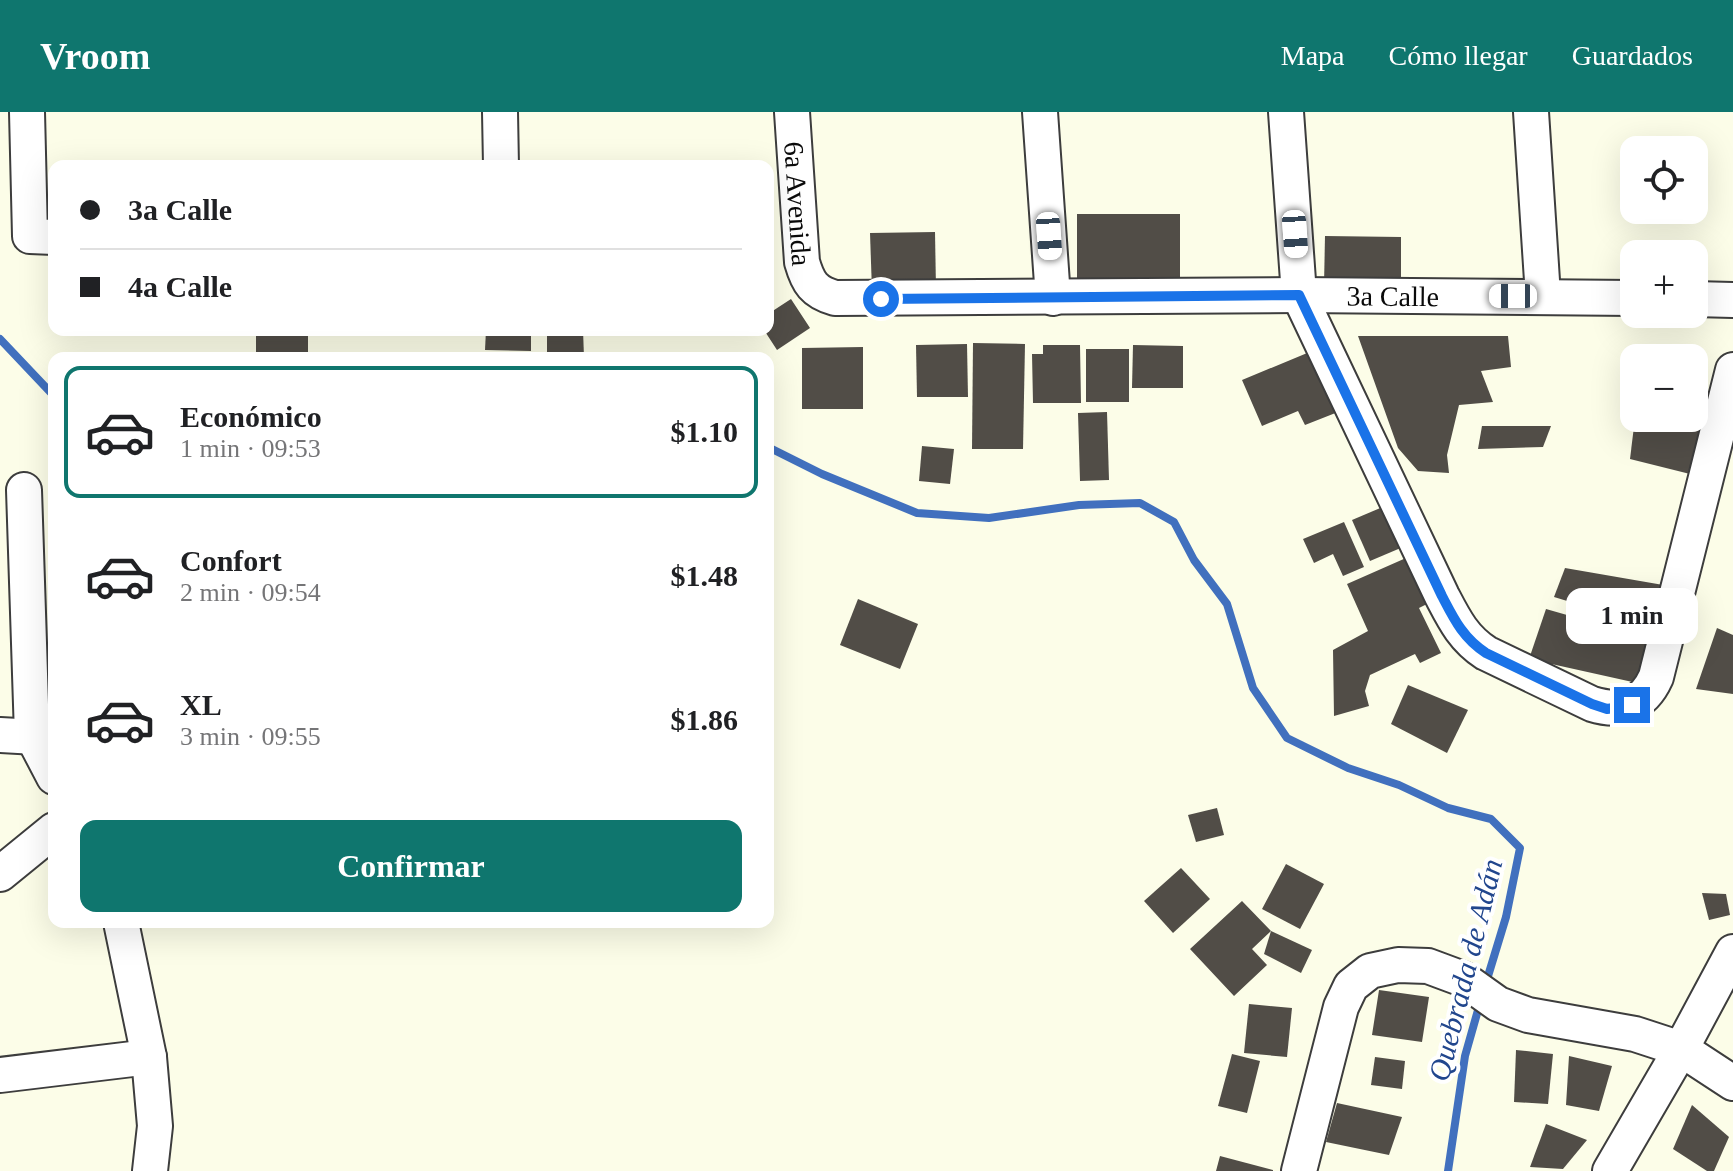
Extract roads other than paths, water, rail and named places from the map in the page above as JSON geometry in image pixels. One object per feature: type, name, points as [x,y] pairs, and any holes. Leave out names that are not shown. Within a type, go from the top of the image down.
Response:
[{"type":"street","points":[[27,112],[42,237]]},
{"type":"street","points":[[500,112],[501,160]]},
{"type":"street","name":"6a Avenida","points":[[792,112],[802,262],[807,279],[817,292]]},
{"type":"street","points":[[1040,112],[1053,298]]},
{"type":"street","points":[[1286,112],[1299,295],[1458,628],[1470,643],[1486,653],[1607,709],[1632,705],[1644,697],[1656,677],[1733,370]]},
{"type":"street","points":[[1531,112],[1543,296]]},
{"type":"street","name":"3a Calle","points":[[817,292],[852,299],[1299,295],[1620,298]]},
{"type":"street","points":[[1708,299],[1733,300]]},
{"type":"street","points":[[24,490],[29,736],[48,767]]},
{"type":"street","points":[[0,874],[48,835]]},
{"type":"street","points":[[122,928],[149,1057],[155,1126],[150,1171]]},
{"type":"street","points":[[1610,1171],[1733,952]]},
{"type":"street","points":[[1299,1171],[1341,1007],[1351,986],[1370,971],[1398,965],[1428,966],[1463,979],[1498,1004],[1528,1015],[1635,1034],[1681,1049],[1733,1083]]},
{"type":"street","points":[[0,1075],[149,1057]]},
{"type":"waterway","name":"Quebrada de Adán","points":[[0,339],[48,390]]},
{"type":"waterway","name":"Quebrada de Adán","points":[[774,450],[822,474],[917,513],[989,518],[1079,505],[1140,503],[1174,522],[1194,560],[1227,604],[1253,688],[1287,738],[1348,768],[1399,785],[1448,808],[1491,819],[1520,848],[1506,917],[1485,986]]},
{"type":"waterway","name":"Quebrada de Adán","points":[[1448,1171],[1465,1056],[1480,1003]]}]
